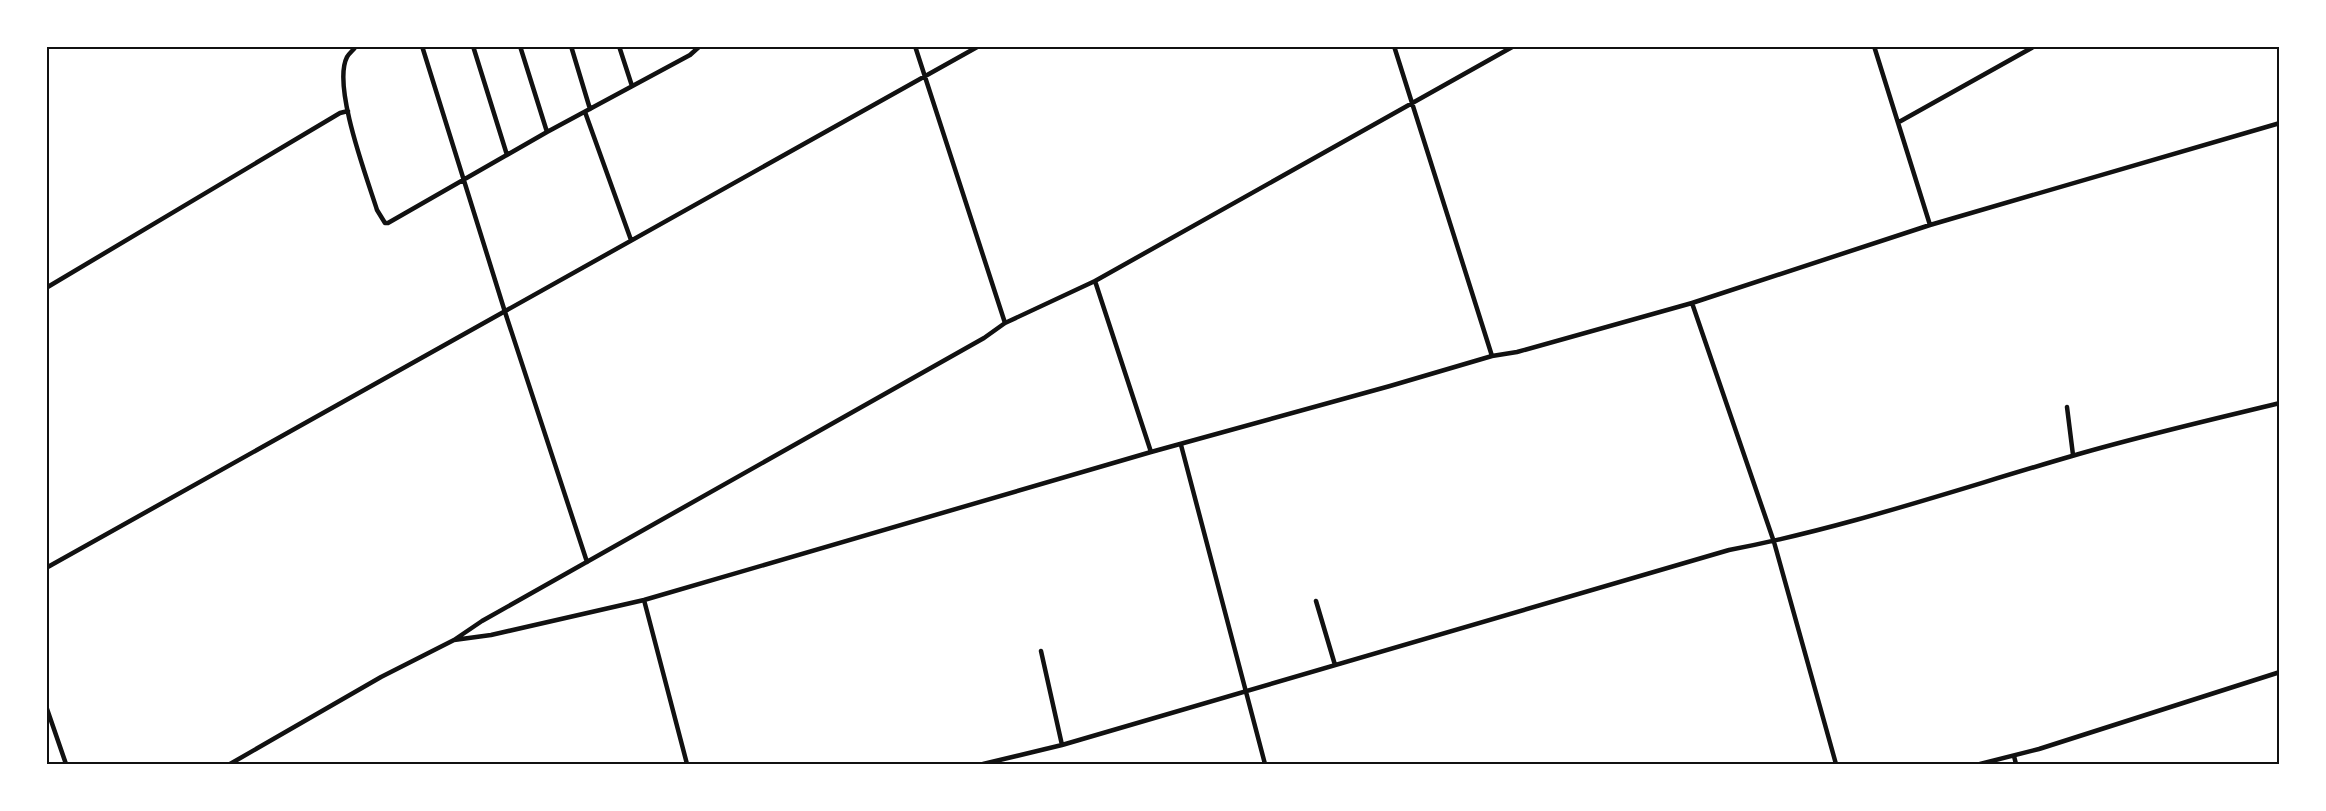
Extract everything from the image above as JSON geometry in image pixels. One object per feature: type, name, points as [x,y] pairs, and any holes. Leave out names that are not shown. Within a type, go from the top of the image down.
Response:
[{"type":"street","points":[[357,46],[346,57],[343,85],[348,111],[377,210],[385,222],[393,221],[547,132],[690,55],[700,46]]},
{"type":"street","points":[[422,46],[505,312],[587,562]]},
{"type":"street","points":[[473,46],[507,155]]},
{"type":"street","points":[[520,46],[547,132]]},
{"type":"street","points":[[571,46],[587,110],[631,240]]},
{"type":"street","points":[[619,46],[632,86]]},
{"type":"street","points":[[915,46],[1005,323]]},
{"type":"street","points":[[46,568],[980,46]]},
{"type":"street","points":[[1394,46],[1491,356]]},
{"type":"street","points":[[230,765],[381,677],[454,640],[482,621],[984,338],[1005,323],[1095,281],[1514,46]]},
{"type":"street","points":[[1874,46],[1930,225]]},
{"type":"street","points":[[1899,123],[2035,46]]},
{"type":"street","points":[[46,288],[340,113],[348,111]]},
{"type":"street","points":[[454,640],[502,633],[644,600],[1151,452],[1491,356],[1516,352],[1692,303],[1930,225],[2280,123]]},
{"type":"street","points":[[1095,281],[1151,452]]},
{"type":"street","points":[[1692,303],[1774,542],[1836,765]]},
{"type":"street","points":[[983,765],[1062,745],[1244,690],[1717,554],[1774,542],[1931,499],[2073,455],[2280,403]]},
{"type":"street","points":[[2067,407],[2073,455]]},
{"type":"street","points":[[1181,445],[1264,765]]},
{"type":"street","points":[[644,600],[687,765]]},
{"type":"street","points":[[1316,601],[1335,665]]},
{"type":"street","points":[[1041,651],[1062,745]]},
{"type":"street","points":[[1980,765],[2280,672]]},
{"type":"street","points":[[46,706],[66,765]]},
{"type":"street","points":[[2014,756],[2016,765]]}]
